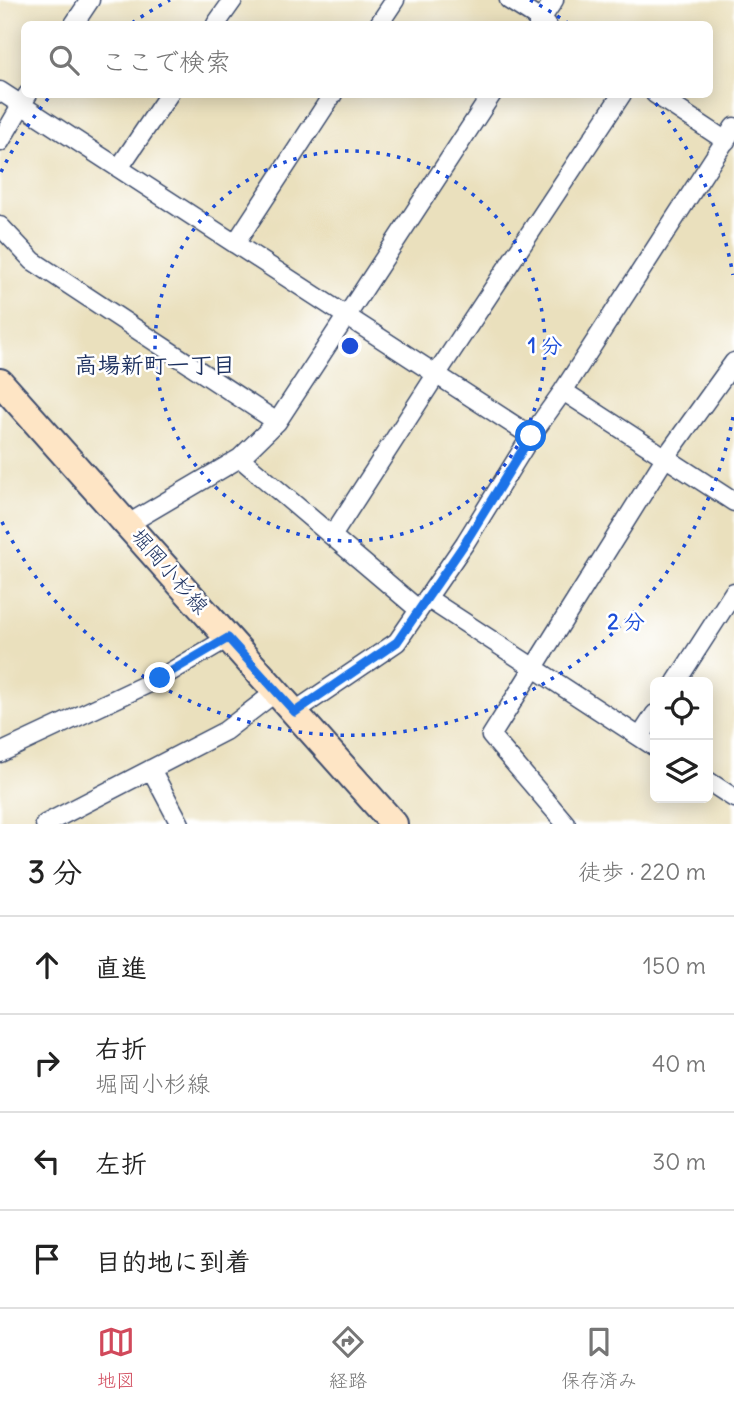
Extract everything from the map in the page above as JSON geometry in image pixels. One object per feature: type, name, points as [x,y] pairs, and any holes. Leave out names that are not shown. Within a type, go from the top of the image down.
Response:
[{"type":"main road","name":"堀岡小杉線","points":[[0,382],[394,824]]},
{"type":"street","points":[[76,21],[90,0]]},
{"type":"street","points":[[218,21],[233,0]]},
{"type":"street","points":[[381,21],[395,0]]},
{"type":"street","points":[[509,0],[539,21]]},
{"type":"street","points":[[543,21],[554,0]]},
{"type":"street","points":[[0,91],[25,100],[119,168],[531,436]]},
{"type":"street","points":[[119,168],[166,98]]},
{"type":"street","points":[[235,244],[330,98]]},
{"type":"street","points":[[128,524],[240,458],[277,422],[489,98]]},
{"type":"street","points":[[332,536],[619,98]]},
{"type":"street","points":[[295,712],[397,642],[465,543],[531,436],[730,134],[662,98]]},
{"type":"street","points":[[0,142],[25,100]]},
{"type":"street","points":[[0,226],[33,261],[277,422]]},
{"type":"street","points":[[566,824],[491,736],[665,458],[734,362]]},
{"type":"street","points":[[563,391],[734,502]]},
{"type":"street","points":[[240,458],[332,536],[423,604],[534,668],[648,742]]},
{"type":"street","points":[[679,677],[734,592]]},
{"type":"street","points":[[0,753],[160,678],[228,638]]},
{"type":"street","points":[[45,824],[225,731],[276,691]]},
{"type":"street","points":[[151,769],[180,824]]},
{"type":"street","points":[[713,784],[734,798]]},
{"type":"district","name":"高場新町一丁目","points":[[155,364]]},
{"type":"route","points":[[160,678],[228,638],[295,712],[397,642],[465,543],[531,436]]}]
